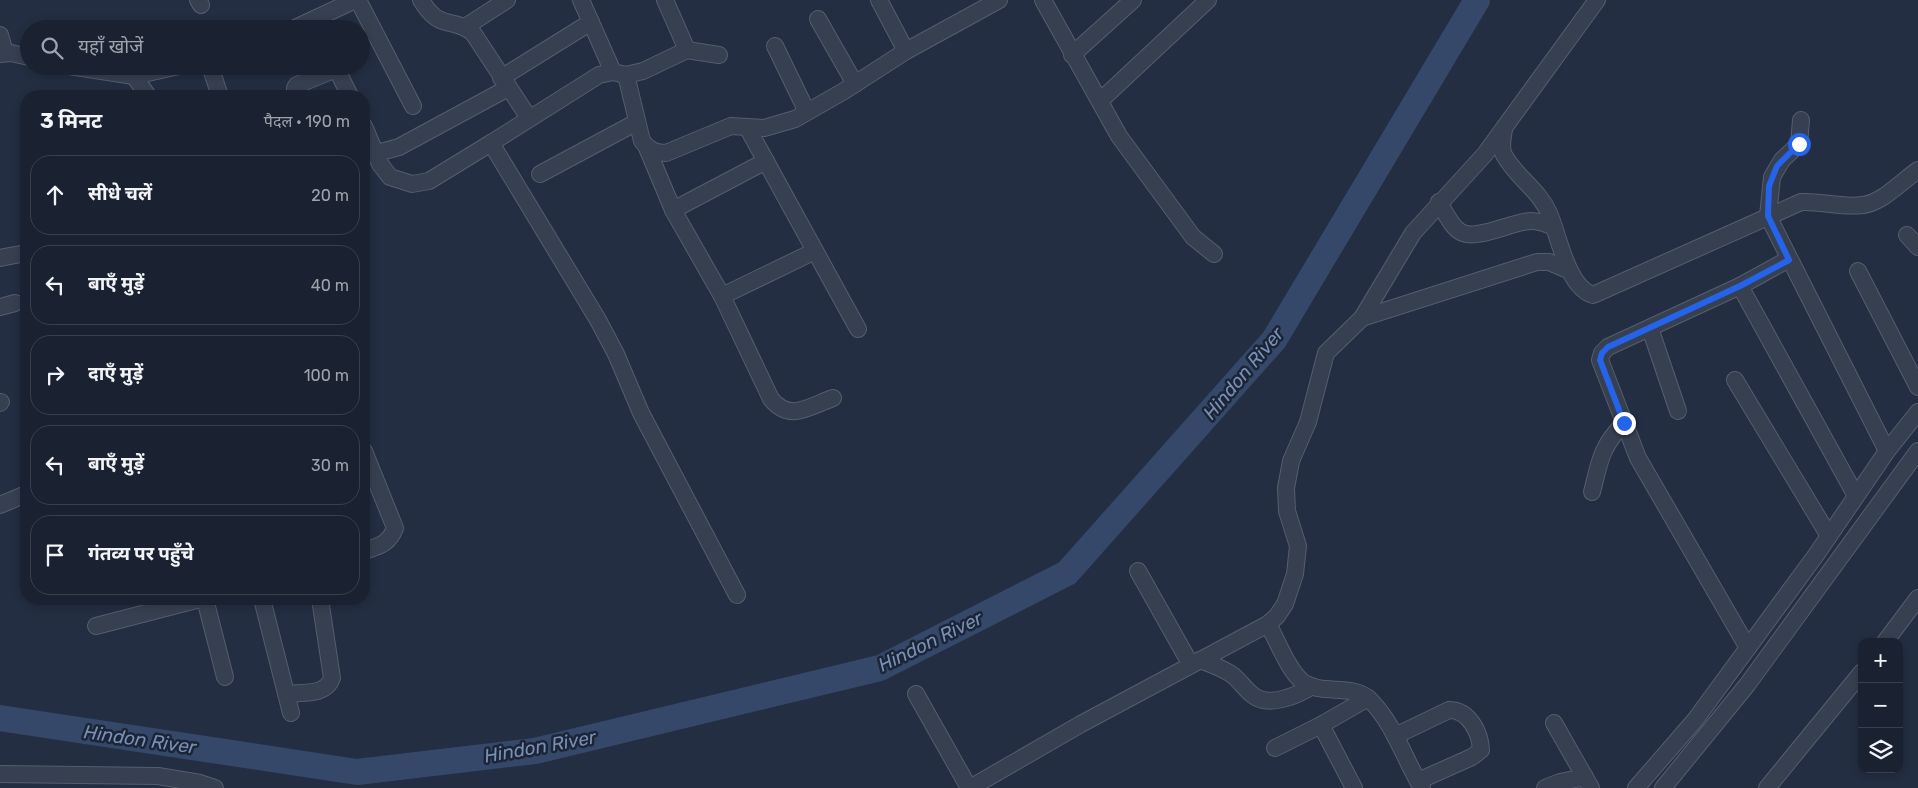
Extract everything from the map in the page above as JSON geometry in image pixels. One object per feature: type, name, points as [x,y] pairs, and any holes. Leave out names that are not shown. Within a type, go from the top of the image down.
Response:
[{"type":"street","points":[[320,20],[356,0],[367,20]]},
{"type":"street","points":[[421,0],[436,19],[447,24],[465,27],[472,33],[529,118]]},
{"type":"street","points":[[465,27],[507,0]]},
{"type":"street","points":[[580,0],[620,74],[642,141],[647,148],[673,210],[722,296],[770,399],[779,409],[792,413],[833,398]]},
{"type":"street","points":[[665,0],[687,50]]},
{"type":"street","points":[[878,0],[906,51]]},
{"type":"street","points":[[647,148],[656,153],[666,153],[731,126],[764,128],[781,124],[807,112],[906,51],[999,0]]},
{"type":"street","points":[[1043,0],[1072,55],[1120,136],[1193,237],[1214,254]]},
{"type":"street","points":[[1072,55],[1133,0]]},
{"type":"street","points":[[1100,101],[1208,0]]},
{"type":"street","points":[[916,694],[970,788],[1081,724],[1268,624],[1277,616],[1284,604],[1295,574],[1298,556],[1298,546],[1287,503],[1286,488],[1291,461],[1308,422],[1326,353],[1362,318],[1403,247],[1426,216],[1485,154],[1596,0]]},
{"type":"street","points":[[818,19],[855,84]]},
{"type":"street","points":[[377,153],[399,147],[504,83],[591,22]]},
{"type":"street","points":[[370,26],[413,106]]},
{"type":"street","points":[[0,35],[2,53],[20,56]]},
{"type":"street","points":[[774,46],[807,112]]},
{"type":"street","points":[[370,138],[380,164],[390,177],[412,184],[429,181],[587,82],[643,70],[687,50],[719,55]]},
{"type":"street","points":[[128,75],[138,75]]},
{"type":"street","points":[[213,75],[218,90]]},
{"type":"street","points":[[295,90],[298,85],[320,75]]},
{"type":"street","points":[[340,75],[347,90]]},
{"type":"street","points":[[134,76],[144,90]]},
{"type":"street","points":[[1801,120],[1799,144],[1782,160],[1772,176],[1768,216],[1789,260],[1890,447]]},
{"type":"street","points":[[540,174],[637,122]]},
{"type":"street","points":[[747,127],[858,329]]},
{"type":"street","points":[[1504,129],[1502,146],[1505,156],[1544,203],[1570,271],[1578,284],[1588,293],[1600,294],[1800,202],[1864,205],[1875,201],[1918,170]]},
{"type":"street","points":[[492,143],[598,320],[616,354],[642,413],[737,595]]},
{"type":"street","points":[[673,210],[766,161]]},
{"type":"street","points":[[1440,202],[1457,229],[1464,234],[1473,234],[1525,221],[1542,222],[1554,227]]},
{"type":"street","points":[[722,296],[815,251]]},
{"type":"street","points":[[0,258],[20,255]]},
{"type":"street","points":[[1748,648],[1638,458],[1600,360],[1602,353],[1608,347],[1740,286],[1789,260]]},
{"type":"street","points":[[1362,318],[1537,262],[1549,262],[1570,271]]},
{"type":"street","points":[[1858,271],[1918,387]]},
{"type":"street","points":[[1740,286],[1856,496]]},
{"type":"street","points":[[1650,328],[1678,411]]},
{"type":"street","points":[[1735,380],[1828,536]]},
{"type":"street","points":[[1636,788],[1694,720],[1748,648],[1890,447],[1918,412]]},
{"type":"street","points":[[1592,492],[1608,438],[1624,423]]},
{"type":"street","points":[[1890,447],[1918,444]]},
{"type":"street","points":[[1663,788],[1748,685],[1918,451]]},
{"type":"street","points":[[370,466],[394,528],[391,538],[383,545],[370,549]]},
{"type":"street","points":[[0,505],[20,497]]},
{"type":"street","points":[[1138,571],[1195,663],[1233,675],[1255,696],[1263,700],[1270,701],[1312,686]]},
{"type":"street","points":[[1888,638],[1918,598]]},
{"type":"street","points":[[96,626],[177,605]]},
{"type":"street","points":[[206,605],[225,677]]},
{"type":"street","points":[[264,605],[291,714]]},
{"type":"street","points":[[286,694],[323,690],[329,686],[332,678],[321,605]]},
{"type":"street","points":[[1268,624],[1294,672],[1303,682],[1312,686],[1345,690],[1368,698],[1394,736],[1420,785],[1472,757],[1481,750],[1480,740],[1467,714],[1459,710],[1449,710],[1394,736]]},
{"type":"street","points":[[1767,788],[1858,677]]},
{"type":"street","points":[[1275,748],[1322,725],[1368,698]]},
{"type":"street","points":[[1554,722],[1588,783]]},
{"type":"street","points":[[1322,725],[1354,788]]},
{"type":"street","points":[[0,774],[158,776],[200,783],[215,788]]},
{"type":"street","points":[[1545,788],[1560,782],[1588,783]]},
{"type":"waterway","name":"Hindon River","points":[[0,718],[357,772],[535,751],[880,668],[1067,573],[1274,340],[1477,0]]},
{"type":"route","points":[[1624,423],[1600,360],[1602,353],[1608,347],[1740,286],[1789,260],[1768,216],[1769,186],[1777,166],[1799,144]]}]
